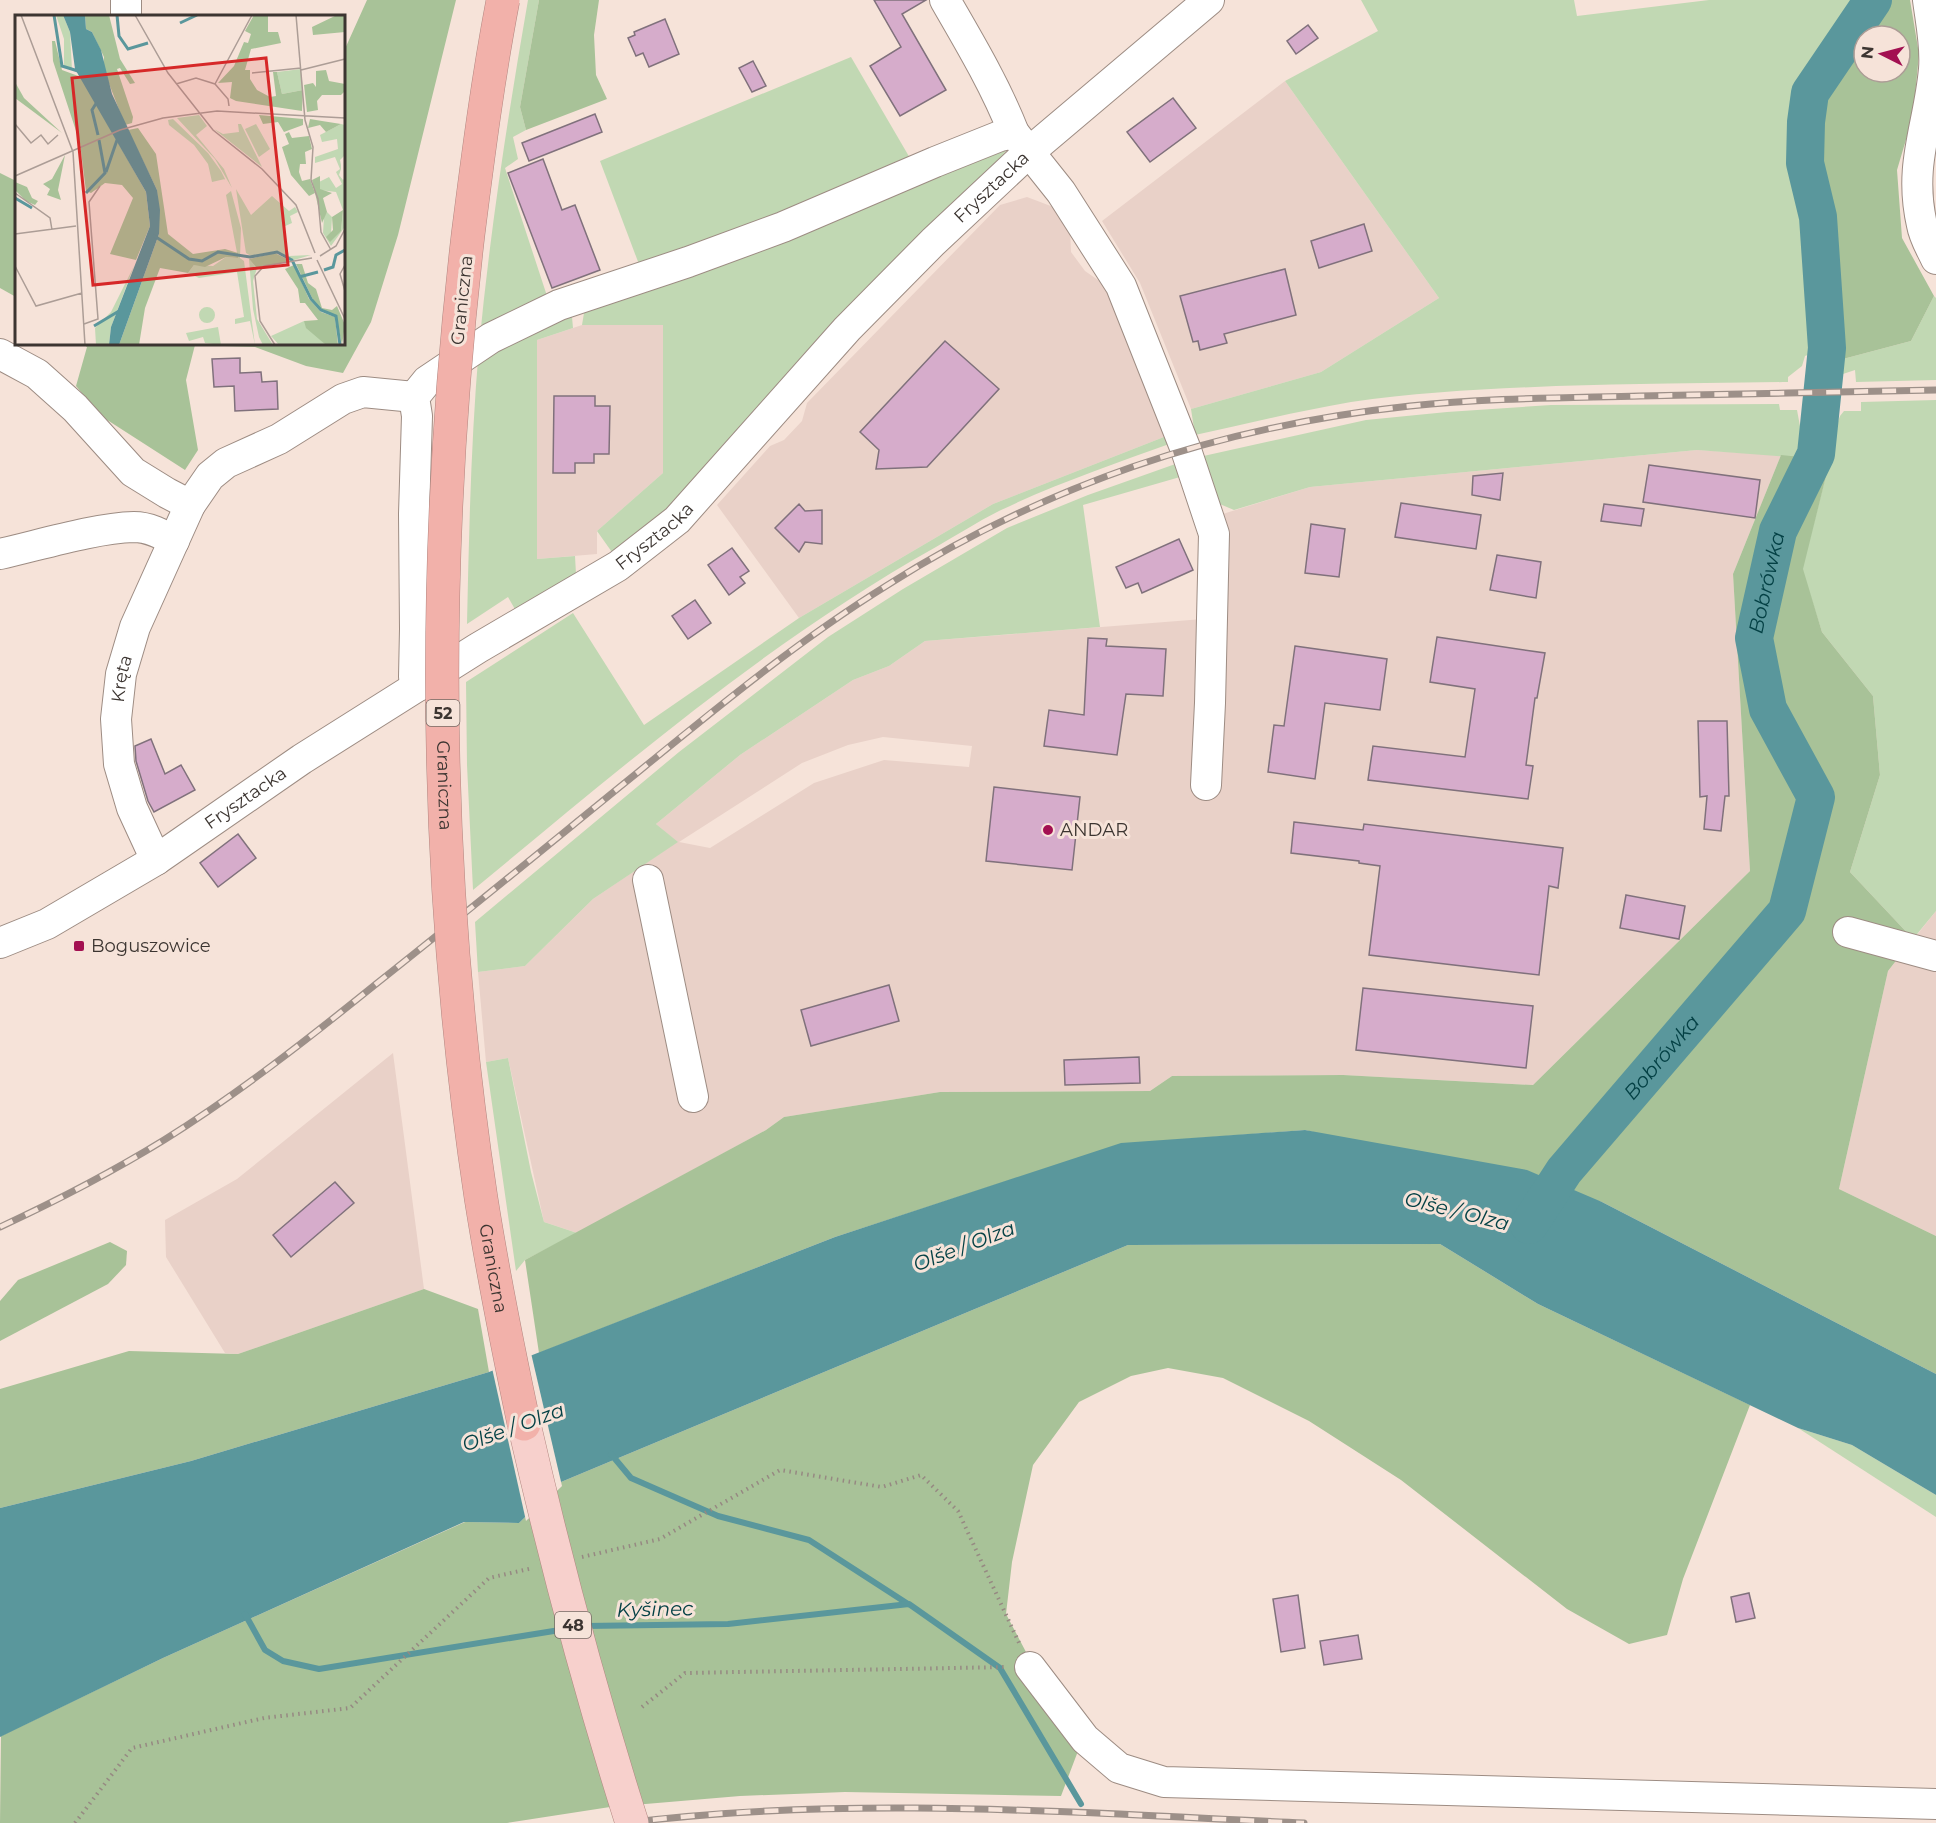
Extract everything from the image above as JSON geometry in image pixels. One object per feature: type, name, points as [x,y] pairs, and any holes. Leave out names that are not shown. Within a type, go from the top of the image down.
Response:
[{"type":"highway","name":"Graniczna","points":[[503,0],[480,137],[454,377],[444,558],[443,720],[450,897],[460,1018],[481,1195],[497,1292],[524,1424]]},
{"type":"main road","name":"48","points":[[524,1424],[572,1620],[598,1716],[632,1823]]},
{"type":"street","points":[[945,0],[974,50],[1021,143],[1061,192],[1121,286],[1186,450],[1214,534],[1206,785]]},
{"type":"street","name":"Frysztacka","points":[[0,943],[47,924],[156,860],[302,759],[418,686],[618,566],[677,520],[847,329],[933,243],[1021,143],[1209,0]]},
{"type":"street","points":[[1928,0],[1934,48],[1934,70],[1927,157],[1916,187],[1922,227],[1936,259]]},
{"type":"street","points":[[418,686],[414,677],[414,514],[417,416],[414,397],[427,381],[491,338],[559,305],[773,231],[1000,136],[1021,143]]},
{"type":"street","points":[[0,354],[37,374],[60,394],[108,442],[133,472],[167,494],[190,505]]},
{"type":"street","name":"Kręta","points":[[156,860],[132,808],[119,764],[117,719],[120,674],[135,627],[190,505],[210,476],[226,463],[279,439],[343,399],[363,392],[414,397]]},
{"type":"street","points":[[0,554],[95,533],[136,527],[157,532],[174,541]]},
{"type":"street","points":[[648,880],[693,1097]]},
{"type":"street","points":[[1848,932],[1936,956]]},
{"type":"street","points":[[1019,1667],[1085,1739],[1119,1768],[1164,1782],[1936,1804]]},
{"type":"path","points":[[642,1707],[685,1673],[1019,1667]]},
{"type":"shaded area","points":[[1285,81],[1439,298],[1321,372],[1191,409],[1140,283],[1102,221]]},
{"type":"shaded area","points":[[1027,197],[1056,208],[1070,227],[1071,252],[1085,271],[1111,289],[1169,435],[993,504],[799,618],[717,505],[770,446],[784,440],[802,421],[807,403],[1000,205]]},
{"type":"shaded area","points":[[582,325],[663,325],[663,473],[597,531],[597,554],[537,559],[537,340]]},
{"type":"shaded area","points":[[1697,450],[1781,455],[1733,574],[1750,871],[1533,1085],[1343,1075],[1172,1076],[1150,1091],[940,1092],[784,1117],[766,1130],[577,1233],[544,1222],[508,1058],[486,1062],[478,972],[525,966],[593,899],[677,842],[656,824],[740,755],[853,680],[889,666],[925,641],[1203,619],[1200,521],[1310,487]],"holes":[[[883,737],[972,746],[969,767],[884,760],[814,783],[710,848],[679,842],[802,763],[848,745]]]},
{"type":"shaded area","points":[[1936,911],[1936,1236],[1839,1189],[1888,971]]},
{"type":"shaded area","points":[[393,1053],[424,1289],[238,1354],[225,1353],[166,1257],[165,1220],[237,1179]]},
{"type":"green space","points":[[367,0],[456,0],[398,235],[371,322],[343,373],[306,366],[255,347],[195,345],[345,345],[345,49]]},
{"type":"green space","points":[[528,0],[539,0],[520,107],[526,130],[513,137],[518,159],[505,168],[548,299],[568,312],[572,317],[573,328],[537,340],[537,559],[575,556],[576,574],[516,611],[508,597],[467,624],[472,451],[479,347],[500,173]]},
{"type":"green space","points":[[539,0],[599,0],[594,35],[596,75],[607,99],[526,130],[520,107]]},
{"type":"green space","points":[[1361,0],[1574,0],[1577,16],[1709,0],[1860,0],[1800,86],[1792,137],[1808,216],[1819,337],[1813,351],[1805,356],[1802,366],[1788,377],[1788,382],[1556,386],[1402,396],[1311,409],[1195,435],[1191,409],[1321,372],[1439,298],[1285,81],[1378,31]]},
{"type":"green space","points":[[1887,0],[1910,0],[1919,54],[1913,116],[1897,170],[1902,238],[1934,296],[1911,341],[1843,359],[1843,316],[1827,209],[1820,113],[1852,51],[1852,84],[1912,84],[1912,24],[1871,24]]},
{"type":"green space","points":[[851,57],[914,165],[640,267],[600,161]]},
{"type":"green space","points":[[1001,142],[1006,151],[986,175],[659,521],[614,555],[597,531],[663,473],[663,325],[582,325],[585,307]]},
{"type":"green space","points":[[0,173],[15,180],[15,296],[0,288]]},
{"type":"green space","points":[[1934,296],[1936,298],[1936,380],[1856,382],[1855,370],[1843,374],[1843,359],[1911,341]]},
{"type":"green space","points":[[84,345],[195,345],[186,380],[198,450],[185,470],[101,416],[76,386],[87,347]]},
{"type":"green space","points":[[1936,400],[1936,911],[1913,939],[1850,872],[1880,775],[1873,696],[1822,632],[1802,569],[1830,460],[1697,450],[1310,487],[1234,510],[1215,502],[1199,457],[1366,420],[1551,405],[1779,404],[1780,410],[1797,410],[1802,437],[1832,438],[1844,411],[1861,411],[1861,402]]},
{"type":"green space","points":[[1169,435],[1172,443],[1063,483],[991,515],[874,584],[814,623],[697,708],[473,890],[466,682],[573,613],[644,725],[799,618],[993,504]]},
{"type":"green space","points":[[1781,455],[1830,460],[1803,569],[1822,632],[1873,696],[1880,775],[1850,872],[1913,939],[1888,971],[1839,1189],[1936,1236],[1936,1374],[1602,1202],[1305,1130],[1121,1144],[835,1237],[539,1353],[525,1260],[766,1130],[784,1117],[940,1092],[1150,1091],[1172,1076],[1343,1075],[1533,1085],[1750,871],[1733,574]]},
{"type":"green space","points":[[1181,462],[1180,477],[1083,505],[1100,627],[925,641],[889,666],[853,680],[740,755],[656,824],[678,842],[593,899],[525,966],[478,972],[475,922],[679,752],[828,637],[903,589],[1007,528],[1088,495]]},
{"type":"green space","points":[[508,1058],[531,1172],[544,1222],[577,1233],[525,1260],[516,1271],[486,1062]]},
{"type":"green space","points":[[110,1242],[127,1251],[126,1265],[108,1284],[0,1341],[0,1301],[18,1280]]},
{"type":"green space","points":[[1440,1244],[1538,1304],[1750,1405],[1683,1579],[1667,1635],[1629,1644],[1567,1609],[1401,1480],[1309,1421],[1223,1378],[1168,1368],[1131,1376],[1079,1402],[1033,1465],[1012,1562],[1006,1614],[1078,1751],[1061,1796],[845,1792],[740,1796],[610,1807],[507,1823],[0,1823],[1,1736],[163,1658],[465,1522],[519,1523],[561,1482],[1128,1245]]},
{"type":"green space","points":[[424,1289],[478,1309],[489,1372],[191,1461],[0,1508],[0,1389],[129,1351],[238,1354]]},
{"type":"green space","points":[[1798,1428],[1852,1445],[1936,1495],[1936,1517]]},
{"type":"water","name":"Olše / Olza","points":[[1305,1130],[1527,1170],[1602,1202],[1936,1374],[1936,1495],[1852,1445],[1798,1428],[1538,1304],[1440,1244],[1128,1245],[561,1482],[519,1523],[464,1522],[163,1658],[0,1737],[0,1508],[191,1461],[489,1372],[835,1237],[1121,1143]]},
{"type":"pier","points":[[531,1353],[562,1486],[526,1521],[492,1368]]},
{"type":"building","points":[[874,0],[926,0],[902,14],[946,90],[900,116],[870,66],[901,47]]},
{"type":"building","points":[[665,19],[679,54],[649,67],[643,53],[636,56],[628,38],[635,35],[634,32]]},
{"type":"building","points":[[1308,25],[1318,38],[1296,54],[1287,41]]},
{"type":"building","points":[[753,61],[766,86],[752,92],[739,68]]},
{"type":"building","points":[[1173,98],[1196,128],[1150,162],[1127,132]]},
{"type":"building","points":[[595,114],[602,132],[529,161],[522,143]]},
{"type":"building","points":[[543,159],[562,210],[575,205],[600,270],[552,288],[508,173]]},
{"type":"building","points":[[1364,224],[1372,251],[1319,268],[1311,241]]},
{"type":"building","points":[[1285,269],[1296,315],[1224,334],[1227,343],[1200,350],[1198,341],[1193,342],[1180,296]]},
{"type":"building","points":[[945,341],[999,389],[927,467],[876,469],[879,450],[860,432]]},
{"type":"building","points":[[240,358],[240,373],[261,372],[262,382],[277,381],[278,409],[235,411],[234,386],[214,387],[212,359]]},
{"type":"building","points":[[554,396],[595,396],[595,406],[610,406],[609,454],[594,454],[594,463],[575,463],[575,473],[553,473]]},
{"type":"building","points":[[1649,465],[1760,480],[1755,518],[1643,502]]},
{"type":"building","points":[[1503,473],[1500,500],[1472,495],[1473,476]]},
{"type":"building","points":[[1401,503],[1481,515],[1476,549],[1395,537]]},
{"type":"building","points":[[799,504],[805,511],[822,510],[822,544],[805,542],[799,552],[775,528]]},
{"type":"building","points":[[1604,504],[1644,509],[1641,526],[1601,521]]},
{"type":"building","points":[[1311,524],[1345,529],[1339,577],[1305,573]]},
{"type":"building","points":[[1179,539],[1193,570],[1142,593],[1138,583],[1126,588],[1116,567]]},
{"type":"building","points":[[732,548],[749,571],[740,577],[745,583],[729,595],[708,565]]},
{"type":"building","points":[[1497,555],[1541,562],[1536,598],[1490,590]]},
{"type":"building","points":[[695,600],[711,623],[688,639],[672,616]]},
{"type":"building","points":[[1437,637],[1545,653],[1537,698],[1535,698],[1526,765],[1533,766],[1528,799],[1368,780],[1373,746],[1465,757],[1475,689],[1430,682]]},
{"type":"building","points":[[1088,638],[1107,639],[1106,646],[1166,649],[1163,696],[1126,694],[1117,755],[1044,746],[1049,710],[1084,715]]},
{"type":"building","points":[[1295,646],[1387,659],[1380,710],[1325,703],[1315,779],[1268,772],[1274,725],[1284,726]]},
{"type":"building","points":[[1698,721],[1727,721],[1729,796],[1725,796],[1721,831],[1704,829],[1707,796],[1700,797]]},
{"type":"building","points":[[151,739],[165,774],[181,765],[195,790],[154,812],[148,801],[136,761],[135,746]]},
{"type":"building","name":"ANDAR","points":[[994,787],[1080,797],[1072,870],[986,861]]},
{"type":"building","points":[[1294,822],[1363,830],[1364,824],[1563,848],[1558,888],[1549,886],[1539,975],[1369,955],[1380,866],[1359,863],[1359,861],[1291,853]]},
{"type":"building","points":[[238,834],[256,858],[218,887],[200,863]]},
{"type":"building","points":[[1626,895],[1685,906],[1679,939],[1620,928]]},
{"type":"building","points":[[889,985],[899,1021],[811,1046],[801,1010]]},
{"type":"building","points":[[1363,988],[1533,1006],[1526,1068],[1356,1050]]},
{"type":"building","points":[[1139,1057],[1140,1083],[1065,1085],[1064,1060]]},
{"type":"building","points":[[335,1182],[354,1203],[291,1257],[273,1235]]},
{"type":"building","points":[[1749,1593],[1755,1618],[1736,1622],[1731,1597]]},
{"type":"building","points":[[1298,1595],[1305,1648],[1281,1652],[1273,1599]]},
{"type":"building","points":[[1358,1635],[1362,1659],[1324,1665],[1320,1641]]},
{"type":"waterway","name":"Bobrówka","points":[[1529,1225],[1564,1171],[1787,911],[1816,797],[1768,709],[1754,638],[1778,531],[1816,454],[1827,348],[1818,217],[1805,163],[1806,122],[1810,93],[1873,0]]},
{"type":"waterway","points":[[611,1454],[631,1478],[718,1516],[809,1540],[908,1604]]},
{"type":"waterway","name":"Kyšinec","points":[[585,1626],[728,1624],[909,1604],[1000,1668],[1081,1804]]},
{"type":"waterway","name":"Kyšinec","points":[[245,1614],[265,1650],[283,1661],[319,1669],[566,1629]]},
{"type":"railway","points":[[0,1227],[63,1196],[164,1140],[273,1065],[756,677],[820,630],[945,551],[1006,519],[1068,491],[1132,467],[1200,446],[1304,422],[1375,410],[1467,401],[1936,390]]},
{"type":"railway","points":[[625,1823],[710,1815],[880,1808],[1049,1811],[1304,1823]]},
{"type":"place","name":"ANDAR","points":[[1048,830]]},
{"type":"place","name":"Boguszowice","points":[[79,946]]}]
